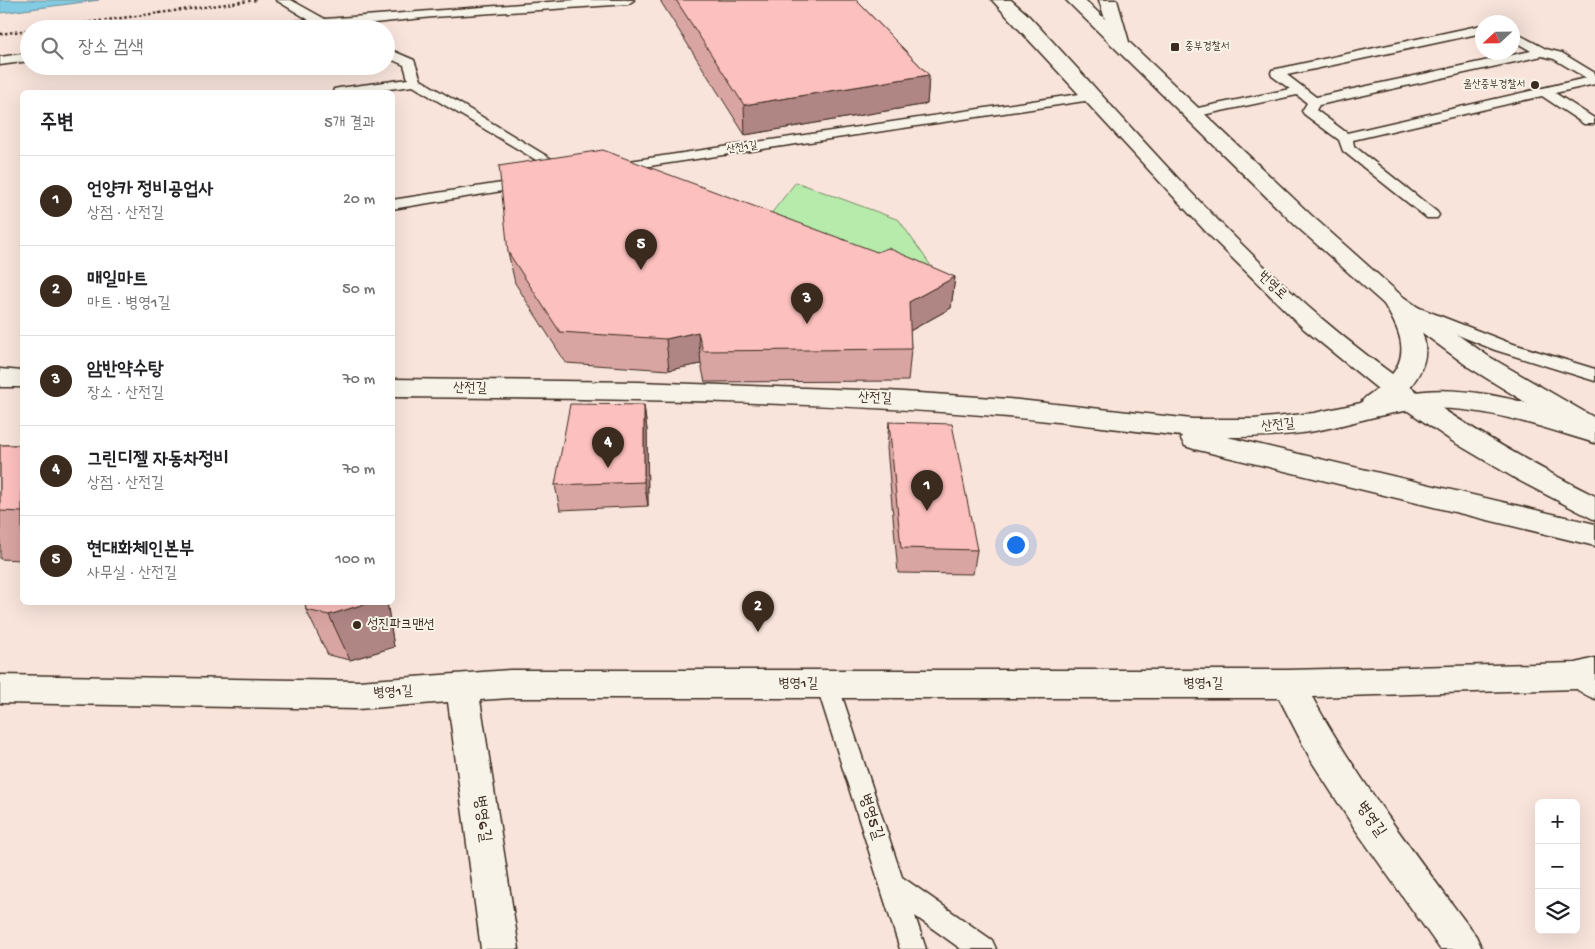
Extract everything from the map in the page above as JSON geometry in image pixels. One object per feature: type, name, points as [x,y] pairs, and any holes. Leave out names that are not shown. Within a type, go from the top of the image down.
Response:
[{"type":"street","name":"번영로","points":[[1001,0],[1270,285],[1337,345],[1404,395],[1486,449],[1595,510]]},
{"type":"street","points":[[1075,0],[1303,220],[1394,300],[1479,362],[1547,404],[1595,430]]},
{"type":"street","points":[[1108,0],[1121,43]]},
{"type":"street","points":[[1394,300],[1407,322],[1414,342],[1412,358],[1406,374],[1404,395]]},
{"type":"street","points":[[0,378],[20,379]]},
{"type":"street","name":"산전길","points":[[395,388],[638,392],[888,400],[1008,408],[1192,428],[1254,428],[1314,422],[1354,414],[1404,395],[1496,406],[1542,416],[1595,434]]},
{"type":"street","points":[[1122,421],[1595,535]]},
{"type":"street","name":"병영1길","points":[[0,689],[358,695],[462,689],[510,684],[1288,684],[1589,679]]},
{"type":"street","name":"병영길","points":[[1288,684],[1324,751],[1367,818],[1463,949]]},
{"type":"street","name":"병영6길","points":[[462,689],[500,949]]},
{"type":"lane","points":[[282,0],[317,20]]},
{"type":"lane","points":[[333,20],[628,0]]},
{"type":"lane","points":[[1314,102],[1277,73],[1475,31]]},
{"type":"lane","points":[[1520,40],[1542,52],[1558,56],[1595,79]]},
{"type":"lane","points":[[1432,215],[1348,148],[1345,138],[1309,111],[1314,102],[1542,52]]},
{"type":"lane","points":[[395,56],[410,63],[415,82]]},
{"type":"lane","points":[[0,61],[20,58]]},
{"type":"lane","points":[[1345,138],[1595,79]]},
{"type":"lane","points":[[354,90],[415,82],[576,175],[395,205]]},
{"type":"lane","points":[[1193,113],[1300,91]]},
{"type":"lane","points":[[1544,92],[1589,121]]},
{"type":"lane","name":"산전1길","points":[[605,169],[1093,96]]},
{"type":"lane","points":[[1394,300],[1463,332],[1595,374]]},
{"type":"lane","name":"병영5길","points":[[827,684],[913,949]]},
{"type":"lane","points":[[892,885],[983,949]]},
{"type":"path","points":[[107,20],[256,0]]},
{"type":"path","points":[[0,34],[20,31]]},
{"type":"green space","points":[[796,182],[899,220],[943,283],[766,220]]},
{"type":"water","points":[[0,0],[99,0],[0,13]]},
{"type":"building","points":[[676,0],[856,0],[929,75],[744,105]]},
{"type":"building","points":[[603,150],[877,252],[888,248],[955,277],[909,302],[911,349],[703,351],[698,332],[666,339],[560,332],[508,252],[499,166]]},
{"type":"building","points":[[570,404],[644,405],[644,482],[555,485]]},
{"type":"building","points":[[889,422],[952,424],[977,550],[901,548]]},
{"type":"building","points":[[0,445],[20,445],[20,512],[0,511]]},
{"type":"building","points":[[305,605],[361,605],[329,615],[306,610]]},
{"type":"place","name":"중부경찰서","points":[[1175,47]]},
{"type":"place","name":"울산중부경찰서","points":[[1535,85]]},
{"type":"place","name":"현대화체인본부","points":[[641,270]]},
{"type":"place","name":"암반약수탕","points":[[807,324]]},
{"type":"place","name":"그린디젤 자동차정비","points":[[608,468]]},
{"type":"place","name":"언양카 정비공업사","points":[[927,511]]},
{"type":"place","name":"성진파크맨션","points":[[357,625]]},
{"type":"place","name":"매일마트","points":[[758,632]]}]
